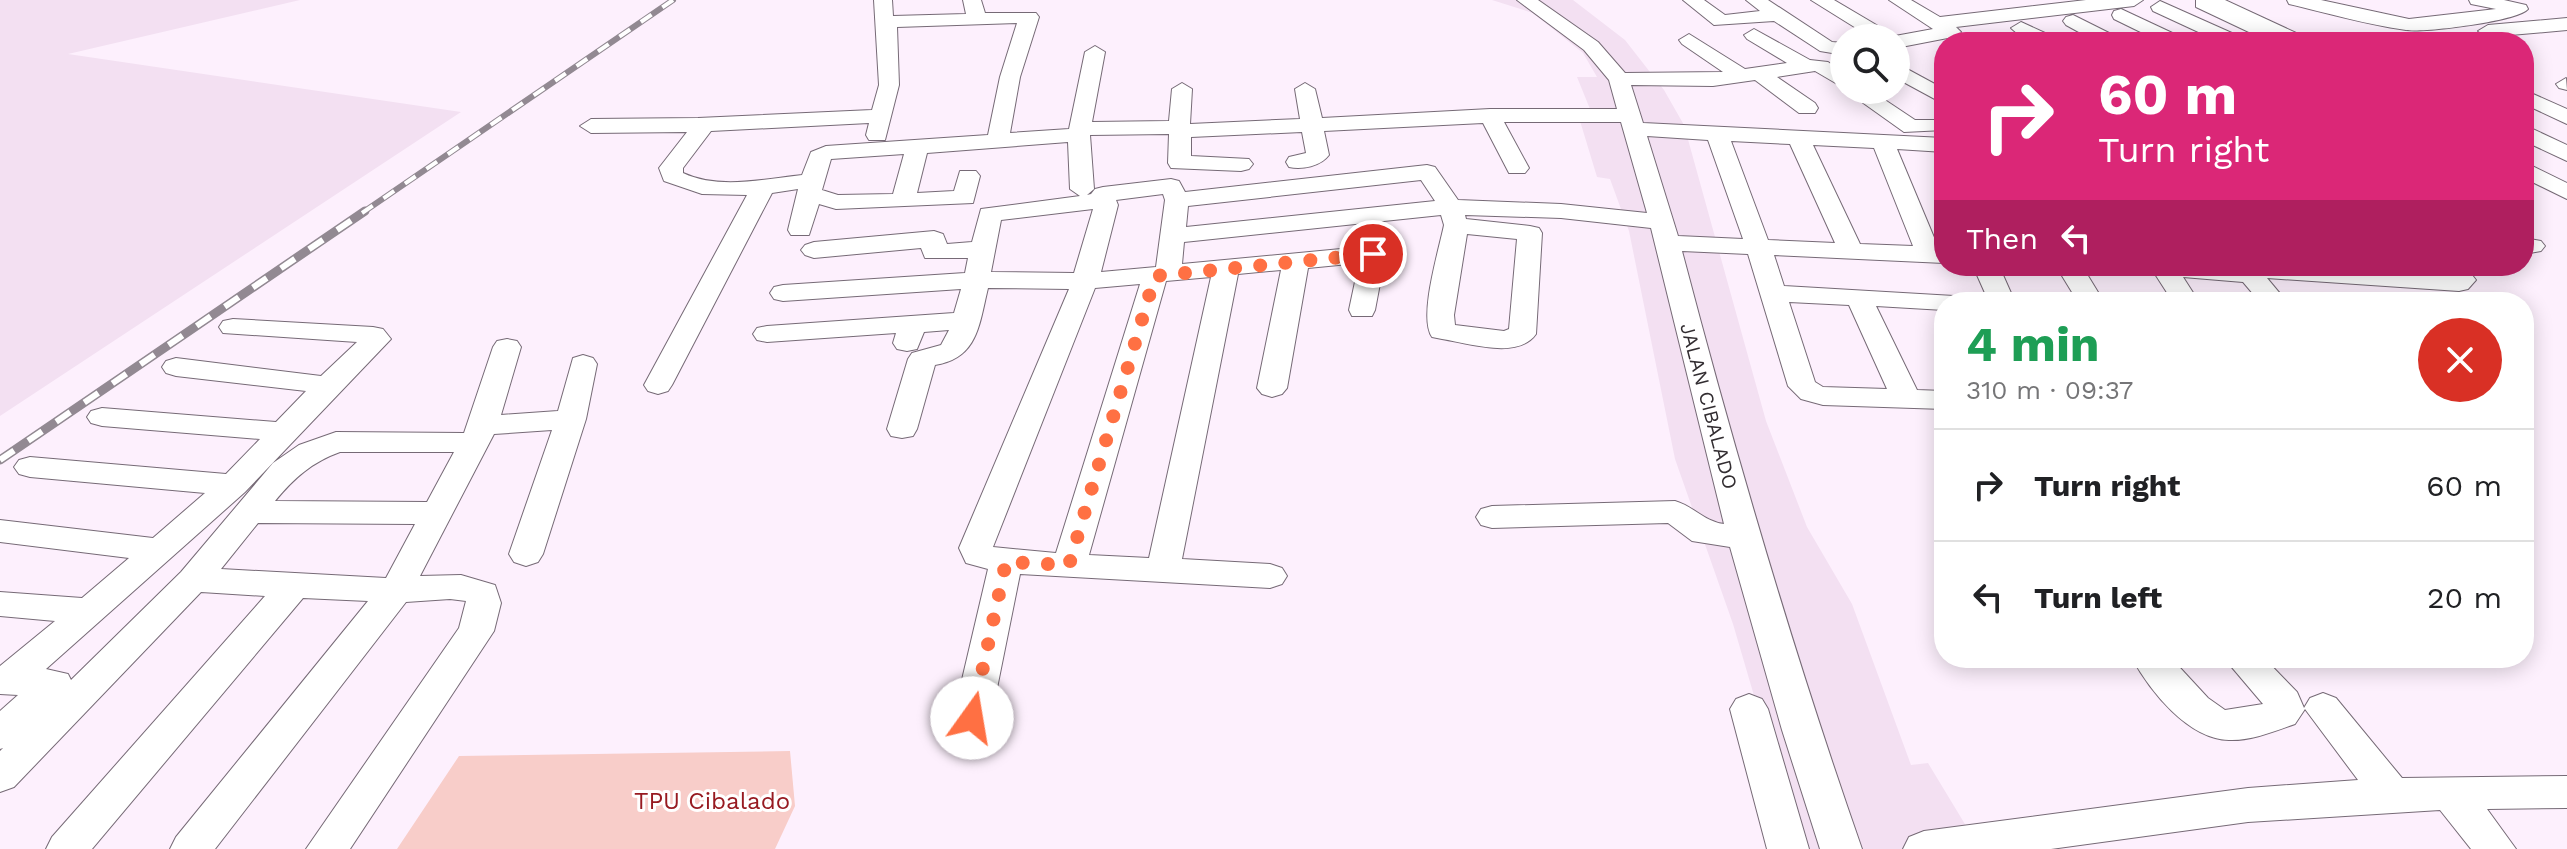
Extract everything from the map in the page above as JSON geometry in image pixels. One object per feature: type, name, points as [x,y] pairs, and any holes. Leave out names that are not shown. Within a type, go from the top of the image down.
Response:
[{"type":"street","points":[[883,0],[882,21],[887,22],[974,10],[1029,17],[1010,77],[998,140]]},
{"type":"street","name":"JALAN CIBALADO","points":[[1526,0],[1591,46],[1619,79],[1621,118],[1664,233],[1719,451],[1732,537],[1841,849]]},
{"type":"street","points":[[1692,0],[1721,21],[1779,15]]},
{"type":"street","points":[[1755,0],[1830,47]]},
{"type":"street","points":[[1820,0],[1862,24]]},
{"type":"street","points":[[1898,0],[1949,32]]},
{"type":"street","points":[[1968,0],[1996,15]]},
{"type":"street","points":[[2031,0],[2052,11]]},
{"type":"street","points":[[2282,0],[2321,18],[2464,30],[2563,26]]},
{"type":"street","points":[[2296,0],[2346,20]]},
{"type":"street","points":[[2478,0],[2551,15],[2561,2]]},
{"type":"street","points":[[1937,23],[2052,11],[2100,2],[2128,8],[2162,32]]},
{"type":"street","points":[[2222,4],[2269,32]]},
{"type":"street","points":[[2222,4],[2279,32]]},
{"type":"street","points":[[2407,4],[2464,30]]},
{"type":"street","points":[[2160,7],[2214,32]]},
{"type":"street","points":[[2451,32],[2519,9]]},
{"type":"street","points":[[2073,21],[2093,32]]},
{"type":"street","points":[[874,149],[889,85],[887,22]]},
{"type":"street","points":[[2021,28],[2029,32]]},
{"type":"street","points":[[2509,30],[2513,32]]},
{"type":"street","points":[[1754,35],[1806,66]]},
{"type":"street","points":[[1910,40],[1934,36]]},
{"type":"street","points":[[1689,40],[1807,108]]},
{"type":"street","points":[[2534,42],[2548,48]]},
{"type":"street","points":[[1095,52],[1079,132],[1093,194],[1106,205],[1085,281],[976,548],[978,555],[1006,562],[1270,576]]},
{"type":"street","points":[[1619,79],[1713,80],[1806,66],[1821,66],[1830,72]]},
{"type":"street","points":[[1910,77],[1934,92]]},
{"type":"street","points":[[1182,89],[1179,163],[1241,164]]},
{"type":"street","points":[[1297,162],[1318,155],[1305,89]]},
{"type":"street","points":[[2534,101],[2567,117]]},
{"type":"street","points":[[1877,104],[1912,127],[1934,125]]},
{"type":"street","points":[[591,126],[698,125],[882,116]]},
{"type":"street","points":[[1490,116],[1509,169],[1516,209]]},
{"type":"street","points":[[983,249],[934,253],[934,239],[807,240],[811,188],[821,155],[1079,132],[1311,127],[1490,116],[1621,118],[1717,133],[1934,144]]},
{"type":"street","points":[[698,125],[701,129],[671,168],[672,176],[683,184],[716,189],[764,186],[811,188],[836,202],[903,201],[965,198],[968,176]]},
{"type":"street","points":[[2534,132],[2567,129]]},
{"type":"street","points":[[1717,133],[1758,246],[1802,386],[1811,393],[1934,399]]},
{"type":"street","points":[[1798,137],[1851,251]]},
{"type":"street","points":[[2534,138],[2567,154]]},
{"type":"street","points":[[1882,140],[1934,249]]},
{"type":"street","points":[[903,201],[918,145]]},
{"type":"street","points":[[1177,200],[1427,172],[1454,216],[1440,315],[1442,331],[1506,340],[1522,334],[1530,233],[1454,216]]},
{"type":"street","points":[[2534,174],[2567,192]]},
{"type":"street","points":[[658,385],[764,186]]},
{"type":"street","points":[[902,429],[922,359],[951,352],[966,321],[990,214],[1093,194],[1171,186],[1177,200],[1174,236],[1069,565]]},
{"type":"street","points":[[1174,236],[1381,214],[1454,216],[1516,209],[1758,246],[1934,255]]},
{"type":"street","points":[[1362,310],[1381,214]]},
{"type":"street","points":[[783,293],[976,280],[1085,281],[1373,254]]},
{"type":"street","points":[[1272,388],[1296,261]]},
{"type":"street","points":[[1163,569],[1226,269]]},
{"type":"street","points":[[2164,276],[2177,292]]},
{"type":"street","points":[[2252,276],[2265,292]]},
{"type":"street","points":[[2305,276],[2323,292]]},
{"type":"street","points":[[2334,276],[2376,281],[2459,283],[2463,280],[2460,276]]},
{"type":"street","points":[[1773,293],[1934,301]]},
{"type":"street","points":[[1859,298],[1906,398]]},
{"type":"street","points":[[767,334],[909,336],[966,321]]},
{"type":"street","points":[[0,776],[193,580],[283,432],[377,339],[373,335],[233,327]]},
{"type":"street","points":[[191,849],[396,590],[479,434],[507,347]]},
{"type":"street","points":[[526,554],[571,419],[583,364]]},
{"type":"street","points":[[176,367],[328,385]]},
{"type":"street","points":[[102,417],[283,432]]},
{"type":"street","points":[[4,680],[161,550],[310,452],[328,445],[479,434],[571,419]]},
{"type":"street","points":[[30,467],[241,498],[439,513]]},
{"type":"street","points":[[1492,517],[1675,512],[1695,528],[1732,537]]},
{"type":"street","points":[[0,531],[161,550]]},
{"type":"street","points":[[972,718],[1006,562]]},
{"type":"street","points":[[193,580],[396,590],[446,586],[474,589],[483,594],[484,603],[476,631],[327,849]]},
{"type":"street","points":[[67,849],[295,584]]},
{"type":"street","points":[[0,604],[87,611]]},
{"type":"street","points":[[2159,668],[2198,712],[2225,725],[2282,714],[2286,709],[2284,702],[2252,668]]},
{"type":"street","points":[[4,680],[55,684],[93,679]]},
{"type":"street","points":[[0,734],[55,684]]},
{"type":"street","points":[[2323,708],[2392,794]]},
{"type":"street","points":[[1749,709],[1788,849]]},
{"type":"street","points":[[1924,849],[2248,805],[2392,794],[2567,792]]},
{"type":"street","points":[[2450,793],[2495,849]]},
{"type":"shaded area","points":[[0,0],[300,0],[68,54],[461,112],[0,416]]},
{"type":"shaded area","points":[[1492,0],[1573,0],[1625,40],[1664,90],[1684,125],[1766,421],[1807,527],[1852,604],[1911,765],[1928,763],[1980,849],[1799,849],[1733,624],[1675,459],[1629,231],[1610,179],[1597,177],[1577,111],[1590,109],[1577,77],[1597,77],[1583,53],[1533,13]]},
{"type":"green space","name":"TPU Cibalado","points":[[790,751],[795,806],[775,849],[397,849],[459,756]]},
{"type":"railway","points":[[362,213],[673,0]]},
{"type":"railway","points":[[0,460],[365,211]]},
{"type":"route","points":[[972,718],[1006,562],[1069,565],[1155,276],[1373,254]]}]
